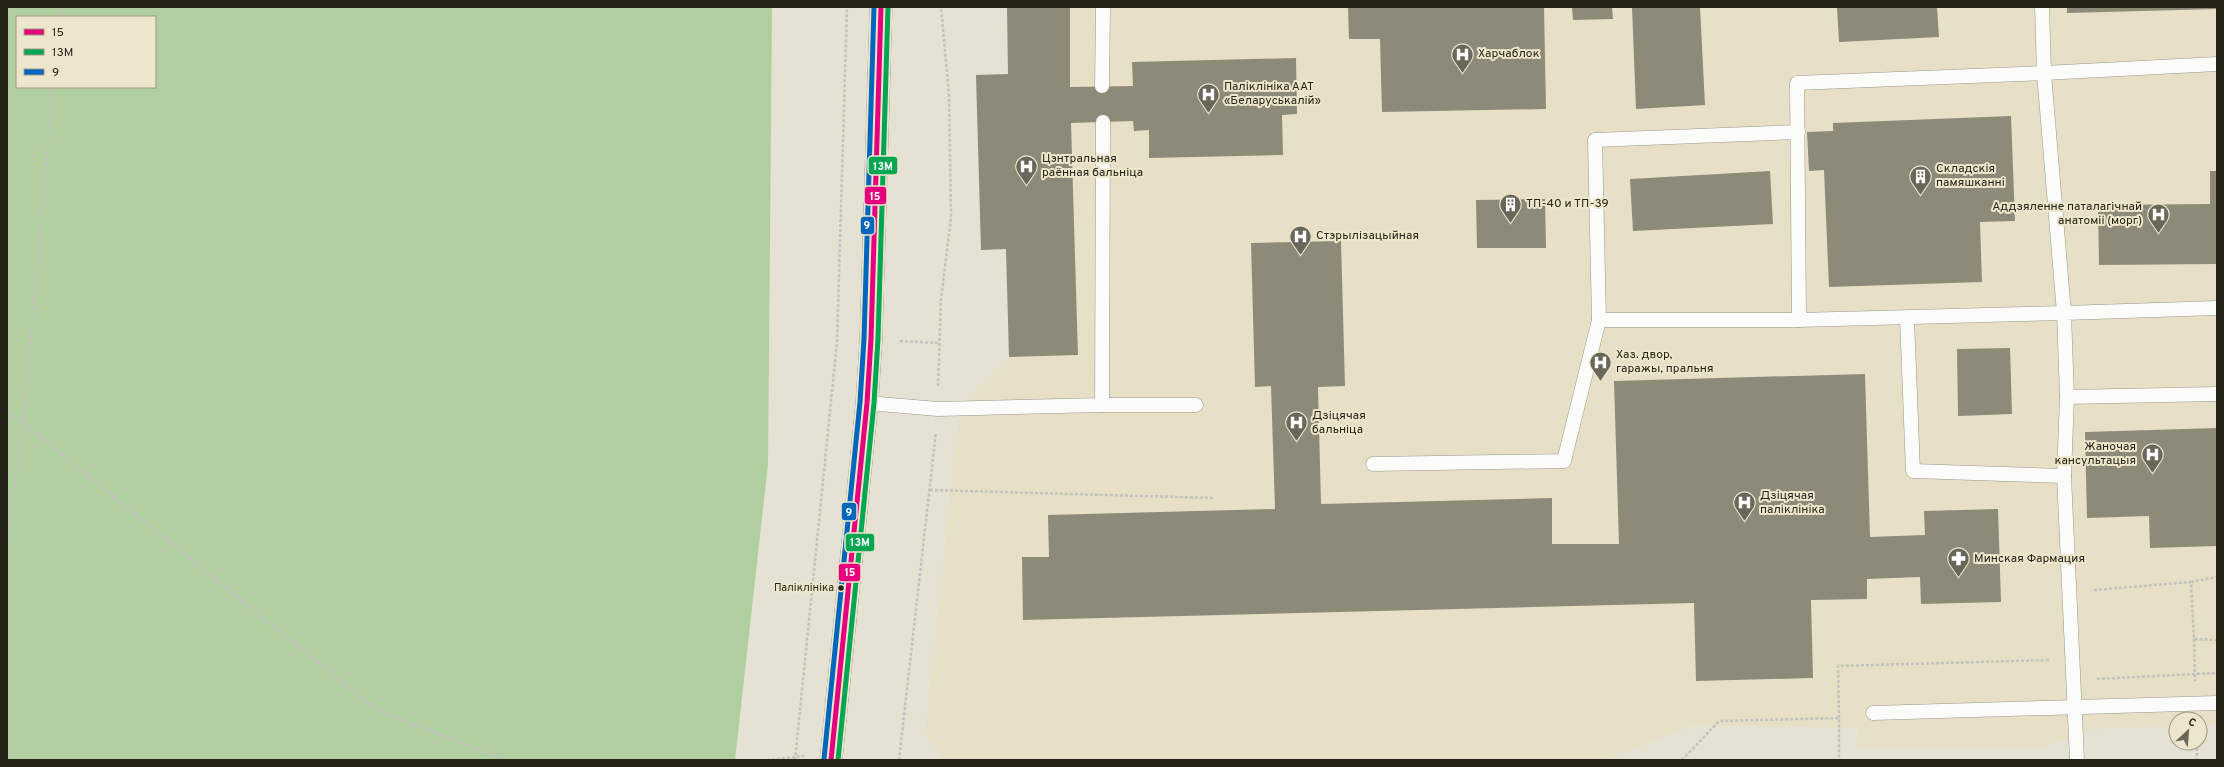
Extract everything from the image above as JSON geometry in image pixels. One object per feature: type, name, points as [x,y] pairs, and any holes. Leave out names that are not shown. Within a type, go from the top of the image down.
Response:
[{"type":"main road","points":[[831,760],[867,403],[871,339],[881,7]]},
{"type":"lane","points":[[1102,86],[1103,7]]},
{"type":"lane","points":[[2042,7],[2044,73],[2064,313],[2067,397],[2064,476],[2077,760]]},
{"type":"lane","points":[[1799,320],[1797,83],[2217,64]]},
{"type":"lane","points":[[1102,405],[1103,122]]},
{"type":"lane","points":[[1373,464],[1564,461],[1599,320],[1595,140],[1798,132]]},
{"type":"lane","points":[[1599,320],[1799,320],[1907,318],[2217,308]]},
{"type":"lane","points":[[1907,318],[1913,472],[2064,476]]},
{"type":"lane","points":[[2067,397],[2217,394]]},
{"type":"lane","points":[[867,403],[938,409],[1102,405],[1196,405]]},
{"type":"lane","points":[[1873,713],[2075,708],[2196,702],[2217,703]]},
{"type":"path","points":[[795,760],[837,342],[847,7]]},
{"type":"path","points":[[7,543],[23,424],[53,88]]},
{"type":"path","points":[[7,410],[377,710],[506,760]]},
{"type":"path","points":[[930,490],[1213,498]]},
{"type":"path","points":[[2069,592],[2191,582],[2217,577]]},
{"type":"path","points":[[2191,582],[2194,639],[2217,640]]},
{"type":"path","points":[[1839,760],[1838,666],[2072,659]]},
{"type":"path","points":[[2073,680],[2217,673]]},
{"type":"path","points":[[1682,760],[1719,721],[1839,718]]},
{"type":"path","points":[[766,760],[795,756]]},
{"type":"shaded area","name":"Хаз. двор, гаражы, пральня","points":[[1007,7],[2217,7],[2217,724],[2208,725],[2208,711],[2168,711],[2168,726],[2091,729],[2043,747],[1859,748],[1858,728],[1694,725],[1605,760],[942,760],[925,734],[960,408],[1009,357],[1006,249],[981,250],[976,75],[1008,74]]},
{"type":"green space","points":[[7,7],[772,7],[768,464],[735,760],[7,760]]},
{"type":"building","name":"Цэнтральная раённая бальніца","points":[[1007,7],[1070,7],[1070,87],[1133,86],[1132,62],[1296,58],[1297,114],[1282,115],[1283,155],[1149,158],[1149,130],[1134,131],[1133,121],[1071,123],[1078,355],[1009,357],[1006,249],[981,250],[976,75],[1008,74]]},
{"type":"building","name":"Харчаблок","points":[[1348,7],[1544,7],[1546,109],[1382,112],[1380,39],[1349,39]]},
{"type":"building","points":[[1572,7],[1612,7],[1613,19],[1573,20]]},
{"type":"building","points":[[1632,7],[1700,7],[1705,105],[1636,109]]},
{"type":"building","points":[[1837,7],[1937,7],[1939,37],[1839,42]]},
{"type":"building","points":[[2067,7],[2217,7],[2217,9],[2067,13]]},
{"type":"building","name":"Складскія памяшканні","points":[[2011,116],[2015,221],[1980,222],[1982,282],[1829,287],[1824,170],[1809,171],[1807,132],[1833,131],[1833,123]]},
{"type":"building","points":[[1770,171],[1773,224],[1633,231],[1630,179]]},
{"type":"building","name":"Аддзяленне паталагічнай анатоміі (морг)","points":[[2210,171],[2217,171],[2217,264],[2099,265],[2098,205],[2210,204]]},
{"type":"building","name":"ТП-40 и ТП-39","points":[[1545,199],[1546,248],[1477,248],[1476,200]]},
{"type":"building","points":[[1341,241],[1345,386],[1318,387],[1321,504],[1552,498],[1552,544],[1619,544],[1614,381],[1865,374],[1870,537],[1925,535],[1924,511],[1998,509],[2001,602],[1921,604],[1920,577],[1867,579],[1867,599],[1811,600],[1813,678],[1696,681],[1694,603],[1023,620],[1022,557],[1049,557],[1048,515],[1275,509],[1271,386],[1255,387],[1251,243]]},
{"type":"building","points":[[2010,348],[2012,414],[1958,416],[1957,349]]},
{"type":"building","name":"Жаночая кансультацыя","points":[[2217,428],[2217,546],[2150,548],[2149,516],[2087,518],[2085,432]]},
{"type":"transit line","name":"9","points":[[824,759],[860,402],[864,339],[874,7]]},
{"type":"transit line","name":"15","points":[[831,760],[867,403],[871,339],[881,7]]},
{"type":"transit line","name":"13М","points":[[838,760],[874,403],[878,339],[888,7]]},
{"type":"place","name":"Харчаблок","points":[[1463,74]]},
{"type":"place","name":"Паліклініка ААТ «Беларуськалій»","points":[[1209,114]]},
{"type":"place","name":"Цэнтральная раённая бальніца","points":[[1026,186]]},
{"type":"place","name":"Складскія памяшканні","points":[[1920,196]]},
{"type":"place","name":"ТП-40 и ТП-39","points":[[1511,224]]},
{"type":"place","name":"Аддзяленне паталагічнай анатоміі (морг)","points":[[2158,234]]},
{"type":"place","name":"Стэрылізацыйная","points":[[1301,256]]},
{"type":"place","name":"Хаз. двор, гаражы, пральня","points":[[1601,382]]},
{"type":"place","name":"Дзіцячая бальніца","points":[[1296,442]]},
{"type":"place","name":"Жаночая кансультацыя","points":[[2152,474]]},
{"type":"place","name":"Дзіцячая паліклініка","points":[[1744,522]]},
{"type":"place","name":"Минская Фармация","points":[[1959,578]]},
{"type":"place","name":"Паліклініка","points":[[841,588]]}]
